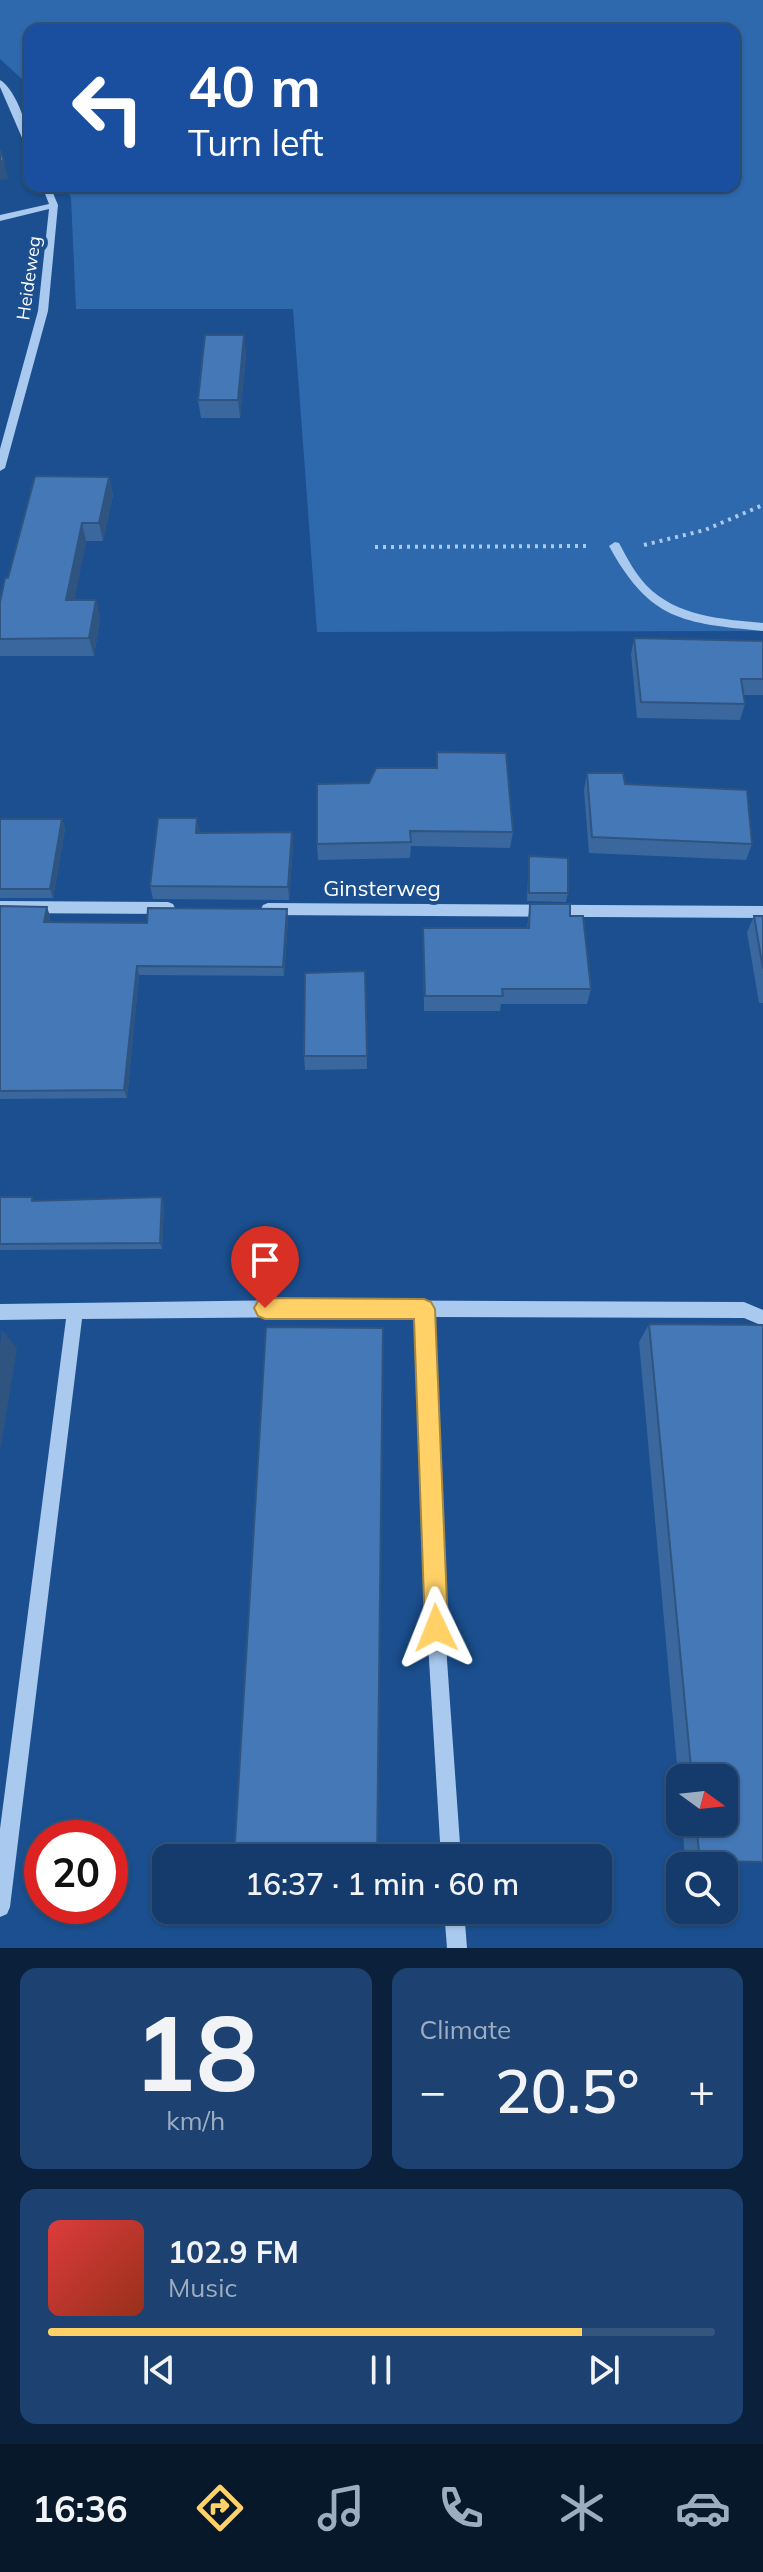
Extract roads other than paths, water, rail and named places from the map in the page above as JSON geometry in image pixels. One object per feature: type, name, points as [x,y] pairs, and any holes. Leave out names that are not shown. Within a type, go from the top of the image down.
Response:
[{"type":"street","points":[[0,82],[6,88],[24,132]]},
{"type":"street","name":"Heideweg","points":[[0,468],[43,311],[54,205],[49,192]]},
{"type":"street","points":[[0,218],[54,205]]},
{"type":"street","points":[[615,546],[640,589],[675,614],[763,627]]},
{"type":"street","points":[[0,907],[191,908]]},
{"type":"street","name":"Ginsterweg","points":[[254,909],[763,912]]},
{"type":"street","points":[[424,1309],[438,1660],[450,1844]]},
{"type":"street","points":[[0,1312],[744,1310],[763,1318]]},
{"type":"street","points":[[0,1907],[75,1312]]},
{"type":"street","points":[[455,1924],[457,1948]]}]
